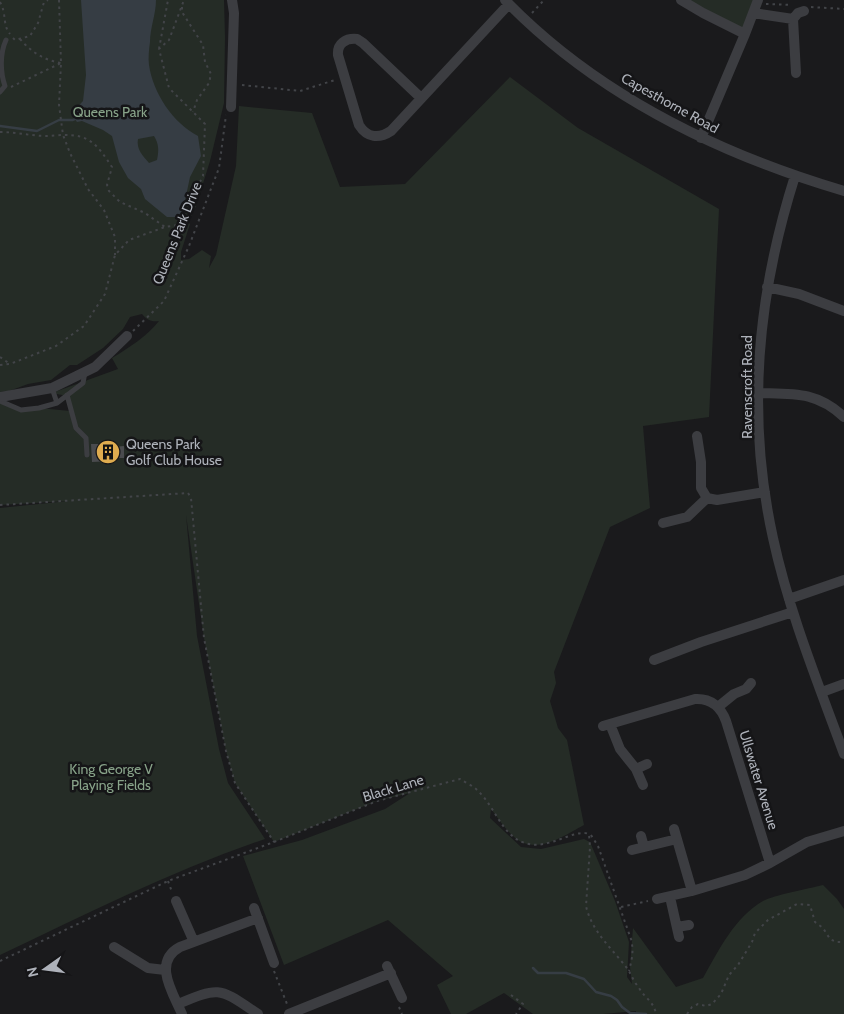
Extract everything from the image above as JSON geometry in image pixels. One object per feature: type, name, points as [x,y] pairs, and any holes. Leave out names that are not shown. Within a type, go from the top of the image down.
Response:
[{"type":"street","points":[[231,105],[234,13],[232,0]]},
{"type":"street","points":[[681,0],[702,13],[745,34]]},
{"type":"street","points":[[700,138],[758,0]]},
{"type":"street","points":[[421,98],[364,43],[357,39],[349,39],[341,43],[338,55],[356,118],[362,130],[370,136],[381,136],[391,131],[421,98],[507,2]]},
{"type":"street","name":"Capesthorne Road","points":[[507,2],[567,55],[616,90],[670,123],[700,138],[795,176],[844,191]]},
{"type":"street","points":[[796,73],[793,20],[798,13],[804,11]]},
{"type":"street","points":[[753,13],[793,20]]},
{"type":"street","name":"Ravenscroft Road","points":[[795,176],[778,232],[767,287],[760,342],[759,433],[765,492],[773,538],[789,599],[844,754]]},
{"type":"street","points":[[767,287],[799,294],[844,311]]},
{"type":"street","points":[[0,396],[52,388],[95,367],[128,336]]},
{"type":"street","points":[[758,393],[812,396],[830,405],[844,417]]},
{"type":"street","points":[[697,436],[701,462],[701,488],[707,498],[717,500],[765,492]]},
{"type":"street","points":[[663,523],[687,517],[707,498]]},
{"type":"street","points":[[789,599],[844,580]]},
{"type":"street","points":[[654,660],[701,642],[793,612]]},
{"type":"street","points":[[643,785],[636,769],[620,749],[606,725],[695,699],[708,700],[718,707],[734,694],[746,688],[750,683]]},
{"type":"street","points":[[822,692],[844,684]]},
{"type":"street","name":"Ullswater Avenue","points":[[718,707],[726,721],[770,863]]},
{"type":"street","points":[[636,769],[647,764]]},
{"type":"street","points":[[657,899],[745,875],[807,842],[844,831]]},
{"type":"street","points":[[632,850],[644,848],[676,834],[692,891]]},
{"type":"street","points":[[641,836],[644,848]]},
{"type":"street","points":[[670,897],[678,932],[688,925]]},
{"type":"street","points":[[176,901],[194,942]]},
{"type":"street","points":[[254,908],[274,963]]},
{"type":"street","points":[[258,918],[174,951],[168,960],[165,970],[167,980],[180,1009],[200,994],[217,991],[230,995],[258,1014]]},
{"type":"street","points":[[114,947],[148,968],[165,970]]},
{"type":"street","points":[[290,1014],[389,969],[402,998]]},
{"type":"lane","points":[[1,92],[5,86],[0,73],[3,45],[6,40]]},
{"type":"lane","points":[[0,401],[21,410],[57,403],[83,384],[85,372]]},
{"type":"lane","points":[[52,388],[57,403]]},
{"type":"lane","points":[[67,396],[76,428],[86,438],[87,455]]},
{"type":"path","points":[[0,2],[5,11],[5,28],[15,40],[30,36],[38,23],[44,2],[48,0]]},
{"type":"path","points":[[0,365],[10,364],[56,346],[84,326],[105,294],[115,256],[115,236],[104,210],[88,189],[63,134],[59,105],[61,63],[59,0]]},
{"type":"path","points":[[115,256],[129,240],[165,227],[178,225],[203,176],[205,124],[169,88],[159,50],[168,0]]},
{"type":"path","points":[[159,50],[169,40],[184,0]]},
{"type":"path","points":[[526,20],[544,0]]},
{"type":"path","points":[[181,5],[182,12],[203,45],[205,62],[211,74],[209,84],[198,100],[193,112]]},
{"type":"path","points":[[20,39],[36,54],[49,61],[61,63]]},
{"type":"path","points":[[1,92],[61,63]]},
{"type":"path","points":[[233,84],[300,91],[344,77]]},
{"type":"path","name":"Queens Park Drive","points":[[128,336],[164,301],[219,168],[227,106],[231,105]]},
{"type":"path","points":[[0,132],[48,136],[63,134],[84,136],[100,148],[112,167],[106,185],[109,191],[120,202],[145,214],[165,227]]},
{"type":"path","points":[[0,357],[10,364]]},
{"type":"path","points":[[0,505],[188,493],[191,498],[204,638],[226,751],[235,783],[274,842]]},
{"type":"path","name":"Black Lane","points":[[0,961],[168,881],[377,801],[460,779],[479,791],[515,839],[525,844],[544,845],[582,833],[589,834]]},
{"type":"path","points":[[589,834],[598,846],[621,907],[633,950],[629,971]]},
{"type":"path","points":[[589,834],[590,847],[586,906],[588,915],[595,929],[629,971],[639,989],[654,1005],[656,1014]]},
{"type":"path","points":[[168,881],[176,901]]},
{"type":"path","points":[[621,907],[657,899]]},
{"type":"path","points":[[687,1014],[692,1007],[698,1004],[706,1006],[712,1004],[721,994],[729,975],[738,965],[752,942],[755,933],[768,920],[797,904],[810,905],[815,922],[823,928],[830,939],[836,942],[844,942]]},
{"type":"path","points":[[274,963],[273,969],[290,1014]]},
{"type":"path","points":[[511,995],[523,1004],[516,1014]]},
{"type":"green space","points":[[0,0],[224,0],[224,103],[210,161],[196,206],[188,223],[190,224],[181,252],[181,260],[189,259],[202,250],[211,256],[209,268],[216,255],[236,166],[239,106],[312,113],[340,187],[405,184],[510,77],[578,128],[719,209],[709,417],[643,426],[650,508],[610,527],[554,672],[556,683],[550,701],[558,728],[567,740],[584,825],[558,839],[540,845],[530,845],[513,836],[491,809],[490,818],[521,847],[541,849],[584,839],[590,842],[615,901],[629,942],[627,977],[632,984],[630,967],[633,928],[676,987],[703,978],[735,925],[763,901],[783,894],[823,885],[844,909],[844,1014],[630,1014],[636,1013],[636,1011],[603,1014],[533,1014],[504,993],[466,1014],[451,1014],[437,985],[453,976],[388,920],[284,965],[243,856],[302,840],[385,809],[410,793],[377,801],[274,842],[235,783],[226,751],[204,638],[186,515],[197,636],[219,749],[228,783],[265,839],[197,864],[98,908],[0,955],[0,508],[68,501],[0,505],[0,401],[21,410],[39,408],[70,411],[67,396],[52,393],[118,369],[112,358],[149,332],[159,321],[149,320],[142,314],[130,317],[123,329],[103,348],[77,365],[70,365],[51,380],[0,392]]},
{"type":"green space","points":[[681,0],[758,0],[745,34]]},
{"type":"shaded area","points":[[81,0],[156,0],[149,54],[151,76],[160,96],[173,115],[180,123],[198,136],[201,156],[190,177],[183,210],[177,217],[167,217],[145,199],[141,189],[128,178],[119,162],[112,136],[82,121],[77,122],[71,114],[83,101],[86,75]],"holes":[[[154,136],[158,148],[157,160],[149,163],[139,149],[138,139]]]},
{"type":"building","name":"Queens Park Golf Club House","points":[[91,444],[113,444],[113,447],[124,446],[124,458],[92,462]]},
{"type":"waterway","points":[[0,126],[37,131],[59,120],[75,119]]},
{"type":"waterway","points":[[533,968],[538,973],[566,973],[584,979],[596,992],[611,996],[630,1013],[646,1014]]},
{"type":"place","name":"Queens Park Golf Club House","points":[[108,452]]},
{"type":"park label","name":"Queens Park","points":[[110,112]]},
{"type":"park label","name":"King George V Playing Fields","points":[[111,778]]}]
